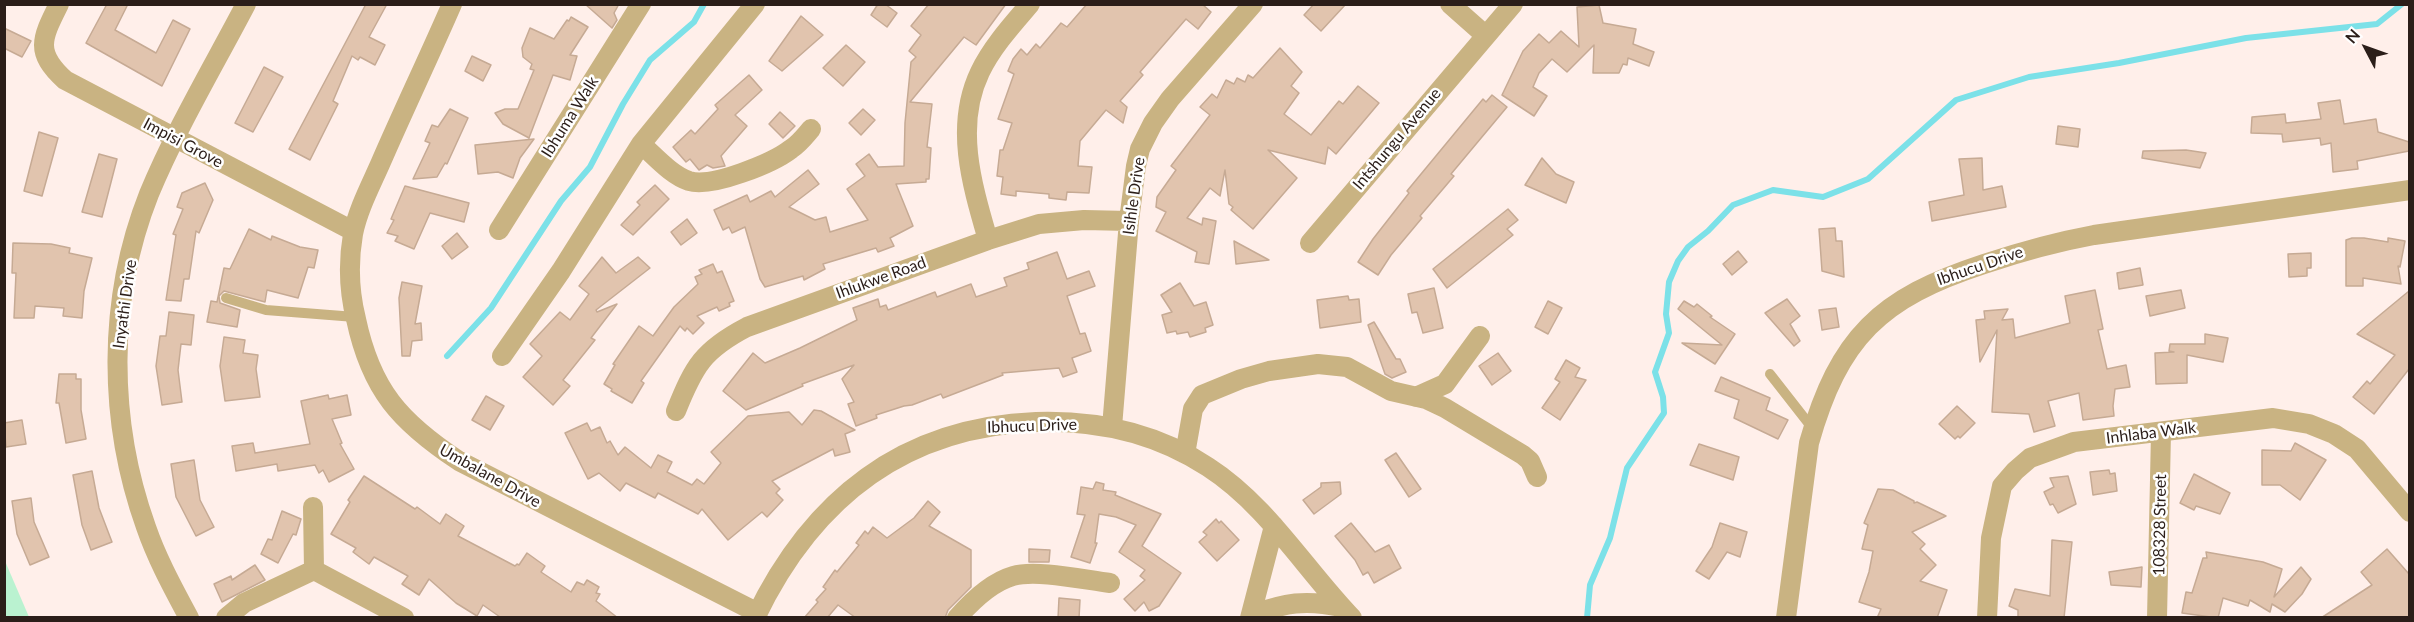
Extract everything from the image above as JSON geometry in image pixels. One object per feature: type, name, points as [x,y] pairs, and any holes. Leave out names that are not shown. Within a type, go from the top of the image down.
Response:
[{"type":"street","name":"Impisi Grove","points":[[59,4],[46,30],[43,47],[52,68],[65,80],[353,231]]},
{"type":"street","name":"Inyathi Drive","points":[[189,618],[160,563],[135,492],[126,456],[117,381],[118,343],[128,268],[149,196],[175,139],[246,4]]},
{"type":"street","name":"Umbalane Drive","points":[[453,4],[387,148],[353,231],[350,270],[355,316],[368,364],[380,388],[397,411],[433,444],[459,461],[756,615]]},
{"type":"street","name":"Ibhuma Walk","points":[[500,230],[641,4]]},
{"type":"street","points":[[502,356],[561,270],[641,144],[755,4]]},
{"type":"street","points":[[988,240],[970,178],[969,109],[980,72],[995,48],[1030,4]]},
{"type":"street","name":"Isihle Drive","points":[[1112,427],[1129,221],[1140,149],[1153,123],[1170,99],[1253,4]]},
{"type":"street","points":[[1450,4],[1485,35]]},
{"type":"street","name":"Intshungu Avenue","points":[[1310,243],[1513,4]]},
{"type":"street","points":[[641,144],[674,173],[690,182],[700,182],[720,179],[766,162],[791,149],[811,129]]},
{"type":"street","name":"Ibhucu Drive","points":[[1786,618],[1809,443],[1813,429],[1841,364],[1861,334],[1874,320],[1904,297],[1946,276],[2029,249],[2094,235],[2409,190]]},
{"type":"street","name":"Ihlukwe Road","points":[[675,411],[695,369],[712,348],[747,327],[988,240],[1039,224],[1084,220],[1129,221]]},
{"type":"street","points":[[1416,397],[1445,384],[1480,336]]},
{"type":"street","points":[[1185,454],[1193,409],[1199,398],[1211,390],[1269,371],[1318,364],[1341,365],[1391,391],[1445,408],[1523,455],[1530,461],[1537,477]]},
{"type":"street","name":"Inhlaba Walk","points":[[1987,618],[1991,538],[2002,486],[2014,471],[2030,458],[2074,442],[2273,418],[2309,424],[2334,434],[2357,449],[2409,512]]},
{"type":"street","name":"Ibhucu Drive","points":[[756,615],[794,550],[826,513],[862,481],[909,452],[960,432],[1006,423],[1063,421],[1112,427],[1140,434],[1185,454],[1226,479],[1274,526],[1346,612]]},
{"type":"street","name":"108328 Street","points":[[2157,618],[2161,433]]},
{"type":"street","points":[[313,507],[314,570]]},
{"type":"street","points":[[1250,616],[1274,526]]},
{"type":"street","points":[[226,618],[244,603],[314,570]]},
{"type":"street","points":[[314,570],[404,618]]},
{"type":"street","points":[[957,618],[997,584],[1012,576],[1054,576],[1110,583]]},
{"type":"street","points":[[1250,616],[1293,602],[1322,602],[1346,612]]},
{"type":"lane","points":[[226,298],[266,310],[355,316]]},
{"type":"lane","points":[[1770,374],[1813,429]]},
{"type":"green space","points":[[5,561],[29,617],[5,617]]},
{"type":"building","points":[[107,4],[128,4],[115,30],[156,53],[173,20],[190,29],[162,86],[86,43]]},
{"type":"building","points":[[366,4],[387,4],[369,37],[385,45],[375,65],[360,57],[358,60],[352,56],[333,101],[338,104],[310,160],[289,149]]},
{"type":"building","points":[[585,4],[619,4],[614,13],[617,20],[612,28]]},
{"type":"building","points":[[878,4],[885,4],[897,13],[887,27],[871,15]]},
{"type":"building","points":[[929,4],[1006,4],[976,45],[964,37],[910,102],[932,104],[927,147],[931,148],[929,179],[926,179],[926,182],[896,184],[913,226],[890,238],[894,246],[878,252],[876,248],[823,264],[825,269],[804,280],[803,276],[765,287],[760,279],[745,227],[732,233],[729,227],[723,230],[714,210],[747,195],[750,202],[771,191],[775,197],[808,170],[819,184],[789,207],[815,220],[826,217],[830,232],[868,220],[847,189],[865,176],[856,164],[869,154],[878,167],[904,166],[905,123],[911,62],[916,57],[909,51],[921,35],[911,26]]},
{"type":"building","points":[[1087,4],[1202,4],[1211,12],[1198,29],[1186,19],[1140,72],[1143,75],[1120,101],[1127,107],[1123,123],[1106,110],[1080,141],[1078,166],[1092,167],[1089,193],[1067,192],[1066,200],[1049,198],[1049,194],[1016,191],[1016,196],[1001,194],[1003,177],[997,176],[1000,150],[1003,150],[1012,123],[998,119],[1014,74],[1008,71],[1013,59],[1021,49],[1027,55],[1036,44],[1040,48],[1061,23],[1067,27]]},
{"type":"building","points":[[1314,4],[1346,4],[1321,31],[1304,15]]},
{"type":"building","points":[[1599,5],[1603,23],[1636,29],[1633,44],[1654,52],[1649,66],[1628,58],[1627,65],[1623,64],[1619,73],[1593,73],[1594,45],[1567,72],[1552,59],[1539,73],[1533,87],[1547,96],[1534,116],[1502,95],[1523,51],[1539,34],[1549,43],[1561,31],[1579,47],[1577,7]]},
{"type":"building","points":[[801,16],[823,35],[782,71],[769,61]]},
{"type":"building","points":[[571,17],[588,27],[570,55],[577,56],[570,80],[553,75],[529,138],[503,124],[495,113],[505,109],[518,109],[534,70],[530,69],[532,64],[523,57],[522,48],[530,28],[554,39]]},
{"type":"building","points":[[4,28],[31,41],[22,57],[4,48]]},
{"type":"building","points":[[846,45],[865,62],[843,86],[823,68]]},
{"type":"building","points":[[1280,48],[1302,72],[1291,86],[1299,93],[1284,114],[1311,135],[1339,101],[1343,104],[1358,86],[1379,103],[1336,154],[1328,147],[1325,164],[1268,150],[1297,178],[1253,229],[1231,210],[1233,207],[1229,204],[1225,170],[1220,196],[1210,188],[1187,218],[1202,225],[1203,218],[1216,221],[1209,264],[1195,262],[1197,252],[1156,231],[1166,212],[1156,207],[1157,197],[1176,170],[1171,166],[1210,115],[1200,107],[1212,94],[1217,98],[1226,80],[1234,84],[1237,78],[1245,82],[1248,75],[1253,78]]},
{"type":"building","points":[[472,56],[491,65],[483,81],[465,71]]},
{"type":"building","points":[[264,67],[283,77],[253,132],[235,123]]},
{"type":"building","points":[[749,75],[762,90],[735,115],[747,126],[721,156],[725,166],[713,168],[707,165],[699,170],[690,159],[686,162],[673,147],[691,130],[695,134],[718,109],[715,105]]},
{"type":"building","points":[[1492,95],[1507,107],[1451,174],[1454,176],[1420,216],[1422,218],[1391,255],[1378,275],[1358,262],[1409,193],[1407,191],[1483,99],[1486,102]]},
{"type":"building","points":[[2340,100],[2344,124],[2376,119],[2378,132],[2409,142],[2409,151],[2357,161],[2358,169],[2333,172],[2331,143],[2321,145],[2320,138],[2283,142],[2282,134],[2251,133],[2252,117],[2285,114],[2286,123],[2321,119],[2318,103]]},
{"type":"building","points":[[450,109],[468,118],[447,164],[445,163],[437,177],[413,179],[430,143],[425,141],[432,125],[438,127]]},
{"type":"building","points":[[863,109],[875,120],[861,135],[849,123]]},
{"type":"building","points":[[780,112],[795,126],[783,138],[769,124]]},
{"type":"building","points":[[2058,126],[2080,129],[2078,147],[2056,144]]},
{"type":"building","points":[[39,132],[58,138],[42,196],[24,191]]},
{"type":"building","points":[[534,139],[520,158],[513,178],[498,172],[478,174],[475,145]]},
{"type":"building","points":[[2186,150],[2206,153],[2200,168],[2142,158],[2143,151]]},
{"type":"building","points":[[99,154],[117,159],[102,217],[82,212]]},
{"type":"building","points":[[1542,158],[1556,174],[1574,182],[1566,203],[1525,185]]},
{"type":"building","points":[[1982,158],[1983,190],[2002,186],[2006,207],[1932,221],[1929,202],[1964,195],[1959,159]]},
{"type":"building","points":[[205,183],[213,200],[199,233],[196,231],[189,279],[184,279],[181,301],[166,300],[176,235],[173,234],[183,209],[177,207],[182,193]]},
{"type":"building","points":[[655,185],[669,199],[633,235],[621,225],[640,205],[637,202]]},
{"type":"building","points":[[405,186],[469,203],[464,222],[430,213],[414,249],[395,241],[398,236],[387,233],[394,220],[391,219]]},
{"type":"building","points":[[1508,209],[1518,220],[1507,229],[1513,235],[1447,288],[1433,269]]},
{"type":"building","points":[[687,219],[697,233],[681,245],[671,232]]},
{"type":"building","points":[[1835,228],[1836,241],[1842,241],[1844,277],[1822,271],[1819,229]]},
{"type":"building","points":[[249,229],[271,240],[272,236],[300,247],[318,250],[314,268],[308,267],[298,298],[267,290],[265,302],[224,291],[219,296],[220,303],[240,310],[237,327],[207,322],[211,301],[217,302],[224,268],[230,269]]},
{"type":"building","points":[[457,233],[468,247],[452,259],[442,246]]},
{"type":"building","points":[[2352,238],[2388,242],[2388,238],[2405,241],[2400,267],[2398,266],[2401,284],[2363,278],[2363,286],[2346,286],[2346,240]]},
{"type":"building","points":[[1234,241],[1269,260],[1236,264]]},
{"type":"building","points":[[13,243],[51,244],[70,248],[69,253],[92,258],[84,291],[82,318],[63,316],[64,308],[35,306],[34,318],[14,318],[16,273],[12,273]]},
{"type":"building","points":[[1738,251],[1747,262],[1732,275],[1723,264]]},
{"type":"building","points":[[1057,252],[1067,279],[1089,271],[1095,286],[1067,296],[1080,334],[1085,333],[1091,351],[1072,358],[1077,372],[1063,377],[1059,368],[1002,373],[1003,375],[943,398],[941,394],[876,415],[877,418],[856,426],[848,404],[854,402],[842,379],[854,365],[802,384],[803,386],[746,410],[723,391],[753,353],[765,363],[800,348],[857,320],[853,308],[878,299],[880,307],[886,305],[888,310],[935,292],[937,297],[971,284],[976,297],[1007,286],[1004,278],[1029,269],[1027,263]]},
{"type":"building","points":[[2311,253],[2311,268],[2307,268],[2307,276],[2289,277],[2288,254]]},
{"type":"building","points":[[602,257],[616,273],[638,257],[650,268],[596,310],[597,312],[617,304],[591,338],[595,340],[563,380],[570,386],[553,405],[523,377],[542,356],[530,344],[560,312],[570,320],[589,294],[579,286]]},
{"type":"building","points":[[713,264],[717,273],[722,271],[734,301],[729,303],[730,306],[719,311],[717,307],[697,316],[704,323],[693,334],[687,328],[685,331],[680,326],[641,381],[644,383],[632,403],[611,391],[612,389],[604,384],[615,365],[613,364],[639,326],[653,336],[674,307],[698,284],[695,277],[702,274],[699,270]]},
{"type":"building","points":[[2140,268],[2143,285],[2119,289],[2117,273]]},
{"type":"building","points":[[402,282],[422,286],[415,324],[421,323],[422,340],[412,341],[410,356],[402,356],[399,298]]},
{"type":"building","points":[[1180,283],[1194,306],[1206,302],[1213,325],[1205,328],[1206,332],[1190,337],[1188,332],[1167,333],[1162,315],[1172,312],[1161,295]]},
{"type":"building","points":[[1434,288],[1443,328],[1423,333],[1417,312],[1412,313],[1408,294]]},
{"type":"building","points":[[2095,290],[2103,329],[2098,330],[2107,369],[2126,365],[2130,387],[2115,389],[2114,416],[2083,420],[2079,393],[2048,401],[2055,426],[2034,432],[2029,414],[1992,412],[1997,330],[1980,362],[1976,320],[1985,319],[1984,311],[2008,309],[2002,320],[2013,319],[2015,338],[2070,323],[2065,296]]},
{"type":"building","points":[[2181,290],[2185,308],[2150,316],[2146,296]]},
{"type":"building","points":[[2409,291],[2409,369],[2374,414],[2353,397],[2367,381],[2370,384],[2395,355],[2357,334]]},
{"type":"building","points":[[1348,296],[1349,300],[1359,299],[1361,322],[1320,328],[1317,300]]},
{"type":"building","points":[[1787,299],[1800,316],[1790,324],[1800,341],[1794,346],[1765,313]]},
{"type":"building","points":[[1548,301],[1562,308],[1548,334],[1535,327]]},
{"type":"building","points":[[1684,301],[1694,307],[1697,304],[1712,316],[1710,317],[1735,334],[1715,364],[1682,343],[1722,345],[1678,309]]},
{"type":"building","points":[[1836,308],[1839,327],[1822,330],[1819,310]]},
{"type":"building","points":[[169,312],[194,315],[191,345],[181,344],[178,370],[182,402],[162,405],[156,366],[160,336],[166,336]]},
{"type":"building","points":[[1374,322],[1396,359],[1400,359],[1406,372],[1392,378],[1385,374],[1368,325]]},
{"type":"building","points":[[2205,334],[2228,338],[2223,362],[2187,355],[2187,383],[2156,384],[2155,353],[2174,352],[2169,351],[2170,344],[2205,344]]},
{"type":"building","points":[[224,337],[245,340],[243,353],[258,355],[256,369],[260,397],[225,401],[220,366]]},
{"type":"building","points":[[1498,353],[1511,371],[1492,385],[1479,366]]},
{"type":"building","points":[[1566,360],[1580,368],[1575,377],[1586,380],[1560,420],[1542,408],[1560,382],[1555,379]]},
{"type":"building","points":[[59,374],[76,374],[76,379],[81,379],[81,410],[86,439],[66,443],[59,403],[56,403]]},
{"type":"building","points":[[1721,377],[1770,398],[1766,410],[1788,420],[1778,439],[1734,418],[1739,400],[1715,391]]},
{"type":"building","points":[[328,395],[329,399],[347,395],[351,415],[332,419],[342,443],[340,444],[354,469],[329,482],[323,470],[319,473],[315,465],[278,471],[277,464],[236,471],[232,446],[253,443],[255,453],[310,444],[301,401]]},
{"type":"building","points":[[486,396],[504,406],[490,430],[472,420]]},
{"type":"building","points":[[1957,406],[1975,423],[1960,438],[1958,436],[1955,439],[1939,424]]},
{"type":"building","points":[[814,410],[821,411],[855,430],[845,434],[850,452],[835,456],[833,449],[772,481],[780,489],[776,493],[783,500],[767,517],[762,512],[728,540],[702,509],[698,514],[658,493],[655,498],[626,483],[620,491],[599,473],[588,479],[565,433],[587,423],[591,431],[600,427],[607,443],[610,441],[618,455],[625,447],[651,468],[658,455],[672,462],[667,472],[692,485],[697,479],[704,484],[721,463],[711,452],[748,416],[789,412],[802,425]]},
{"type":"building","points":[[22,420],[26,444],[6,447],[4,423]]},
{"type":"building","points":[[2295,443],[2326,460],[2300,500],[2280,485],[2262,485],[2262,450],[2291,451]]},
{"type":"building","points":[[1699,444],[1739,457],[1733,480],[1690,465]]},
{"type":"building","points":[[1396,453],[1421,489],[1409,497],[1385,460]]},
{"type":"building","points":[[194,460],[200,500],[214,527],[196,536],[176,497],[171,464]]},
{"type":"building","points":[[2109,470],[2110,474],[2115,473],[2117,491],[2093,495],[2090,472]]},
{"type":"building","points":[[92,471],[99,508],[112,542],[91,550],[82,525],[73,475]]},
{"type":"building","points":[[2194,474],[2230,493],[2220,514],[2196,506],[2194,510],[2180,503]]},
{"type":"building","points":[[364,476],[415,509],[417,507],[440,524],[446,514],[464,526],[458,536],[515,566],[519,565],[527,553],[545,566],[541,572],[571,592],[577,582],[584,585],[587,580],[599,587],[596,593],[600,594],[596,601],[618,618],[500,617],[483,605],[477,616],[456,603],[429,579],[419,595],[402,584],[408,576],[374,557],[369,564],[353,552],[356,548],[331,534],[350,502],[348,500]]},
{"type":"building","points":[[2068,476],[2076,504],[2058,513],[2053,504],[2050,505],[2044,492],[2054,487],[2050,478]]},
{"type":"building","points":[[1096,482],[1104,484],[1103,490],[1116,492],[1115,495],[1161,514],[1142,546],[1181,573],[1159,606],[1149,611],[1144,602],[1135,611],[1124,599],[1145,580],[1140,576],[1145,570],[1119,552],[1136,525],[1116,517],[1099,514],[1095,543],[1097,543],[1090,563],[1071,557],[1085,515],[1077,514],[1081,487],[1093,489]]},
{"type":"building","points":[[1340,482],[1341,494],[1314,514],[1303,500],[1321,487],[1321,483]]},
{"type":"building","points":[[1878,489],[1893,490],[1914,503],[1917,502],[1946,516],[1912,532],[1925,544],[1920,549],[1936,565],[1920,581],[1947,590],[1937,618],[1877,618],[1881,609],[1859,602],[1873,551],[1862,549],[1868,525],[1864,523]]},
{"type":"building","points":[[31,498],[34,522],[49,557],[30,565],[17,534],[12,501]]},
{"type":"building","points":[[928,501],[940,512],[929,526],[971,550],[971,587],[948,610],[945,618],[856,618],[838,605],[827,618],[804,618],[818,602],[816,600],[826,589],[823,587],[835,570],[837,572],[859,545],[856,543],[865,531],[868,534],[873,527],[887,538],[914,518]]},
{"type":"building","points":[[282,511],[301,519],[296,535],[293,534],[278,563],[261,554],[268,539],[272,540]]},
{"type":"building","points":[[1216,519],[1219,523],[1221,521],[1239,540],[1217,561],[1199,542],[1207,535],[1203,532]]},
{"type":"building","points":[[1351,523],[1375,552],[1389,545],[1401,568],[1374,583],[1368,572],[1363,575],[1355,560],[1335,536]]},
{"type":"building","points":[[1720,523],[1747,532],[1740,557],[1727,552],[1709,579],[1696,571],[1712,547]]},
{"type":"building","points":[[2052,540],[2072,542],[2064,618],[2018,618],[2018,610],[2009,606],[2015,589],[2050,596]]},
{"type":"building","points":[[1029,549],[1050,550],[1049,562],[1029,562]]},
{"type":"building","points":[[2387,549],[2409,574],[2409,618],[2321,618],[2372,585],[2361,572]]},
{"type":"building","points":[[2206,552],[2263,562],[2282,569],[2274,597],[2301,567],[2311,579],[2302,594],[2285,612],[2272,604],[2270,612],[2250,600],[2248,606],[2223,598],[2218,618],[2182,613],[2186,592],[2192,593],[2203,558],[2207,558]]},
{"type":"building","points":[[255,565],[265,580],[222,602],[214,584],[231,576],[232,580]]},
{"type":"building","points":[[2142,567],[2141,587],[2111,585],[2109,572]]},
{"type":"building","points":[[1059,598],[1080,600],[1079,618],[1058,618]]},
{"type":"waterway","points":[[447,356],[491,308],[561,201],[590,167],[623,104],[650,60],[694,22],[704,4]]},
{"type":"waterway","points":[[1587,618],[1590,585],[1610,538],[1627,468],[1664,413],[1663,397],[1655,372],[1669,333],[1666,314],[1669,282],[1678,261],[1688,247],[1708,231],[1733,205],[1773,190],[1823,197],[1868,179],[1956,100],[2029,77],[2119,63],[2246,38],[2377,24],[2402,4]]}]
